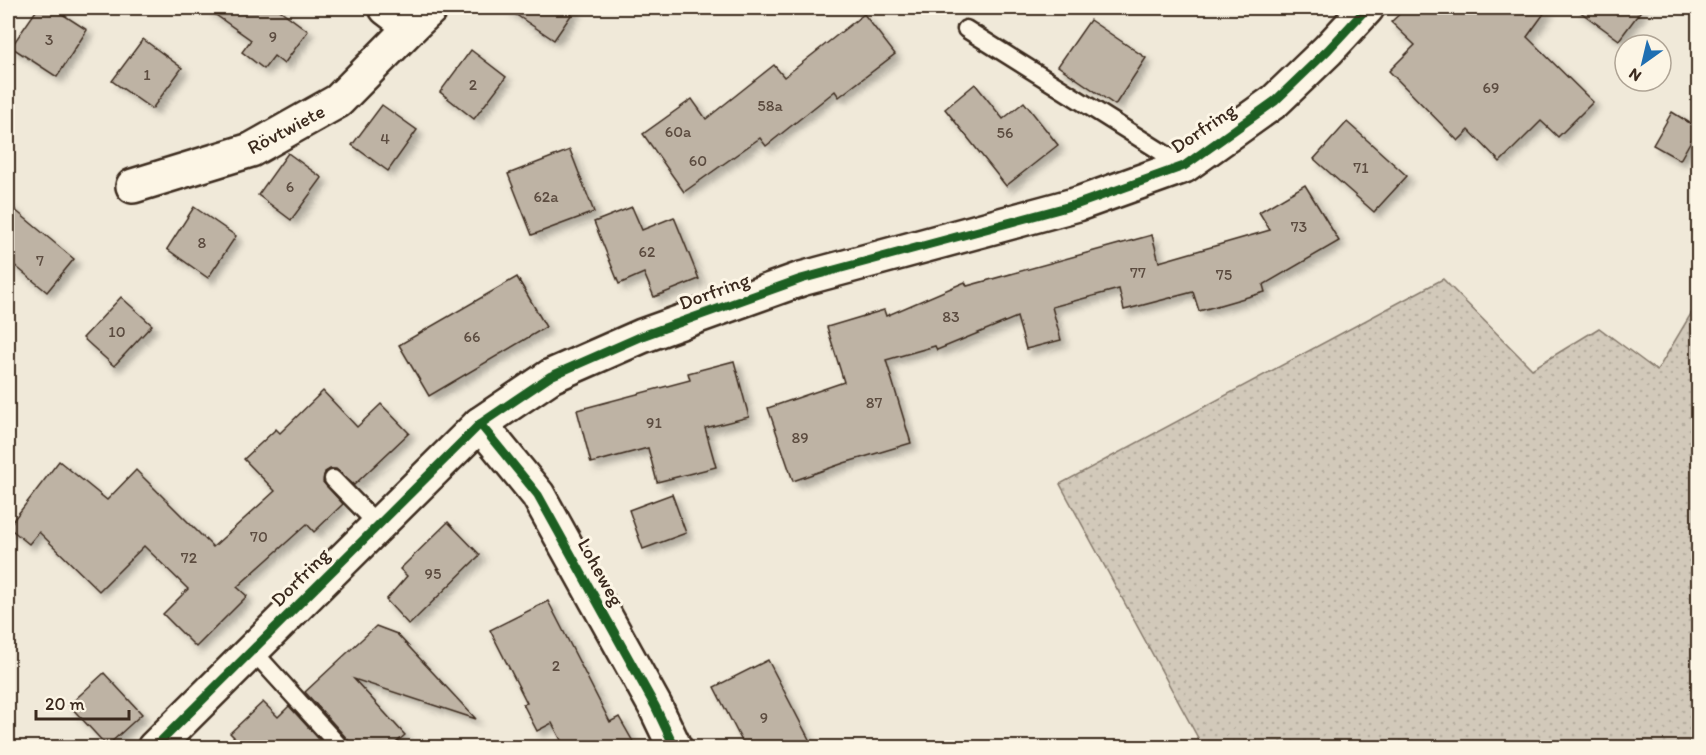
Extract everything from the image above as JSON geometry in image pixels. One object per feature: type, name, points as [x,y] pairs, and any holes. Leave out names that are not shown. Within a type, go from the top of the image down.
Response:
[{"type":"street","name":"Dorfring","points":[[154,747],[480,424],[552,376],[642,336],[801,279],[1077,204],[1184,166],[1275,101],[1328,51],[1367,8]]},
{"type":"street","name":"Rövtwiete","points":[[134,186],[251,150],[338,101],[409,14]]},
{"type":"street","name":"Loheweg","points":[[480,424],[538,495],[655,706],[675,747]]},
{"type":"lane","points":[[966,29],[1184,166]]},
{"type":"lane","points":[[333,479],[378,525]]},
{"type":"lane","points":[[252,650],[341,747]]},
{"type":"shaded area","points":[[1443,279],[1532,369],[1599,328],[1657,371],[1698,302],[1698,747],[1203,747],[1060,484]]},
{"type":"building","points":[[38,8],[53,8],[87,30],[57,77],[11,47]]},
{"type":"building","points":[[206,8],[277,8],[308,31],[284,64],[274,56],[264,69],[242,52],[251,40]]},
{"type":"building","points":[[506,8],[576,8],[554,40]]},
{"type":"building","points":[[1406,8],[1548,8],[1527,37],[1593,102],[1558,137],[1541,121],[1500,162],[1469,130],[1458,141],[1389,71],[1415,45],[1391,22]]},
{"type":"building","points":[[1575,8],[1643,8],[1624,33],[1613,33],[1613,36]]},
{"type":"building","points":[[864,14],[895,54],[839,97],[835,91],[766,146],[760,138],[684,192],[643,134],[692,99],[706,119],[774,65],[784,77]]},
{"type":"building","points":[[1090,20],[1146,58],[1115,105],[1058,66]]},
{"type":"building","points":[[143,39],[182,68],[152,109],[112,81]]},
{"type":"building","points":[[471,50],[506,77],[474,119],[440,92]]},
{"type":"building","points":[[975,84],[1003,119],[1024,102],[1058,145],[1006,186],[945,109]]},
{"type":"building","points":[[382,105],[417,130],[388,171],[352,145]]},
{"type":"building","points":[[1672,112],[1698,128],[1680,160],[1653,145]]},
{"type":"building","points":[[1347,122],[1407,176],[1374,212],[1314,159]]},
{"type":"building","points":[[570,150],[594,212],[532,235],[508,174]]},
{"type":"building","points":[[288,153],[322,178],[291,220],[258,195]]},
{"type":"building","points":[[1305,185],[1339,241],[1263,285],[1265,292],[1199,311],[1193,292],[1124,310],[1119,289],[1052,307],[1061,340],[1026,349],[1017,317],[937,350],[935,346],[886,360],[911,443],[793,481],[768,408],[844,382],[827,327],[884,310],[886,316],[965,282],[967,286],[1152,235],[1159,262],[1270,230],[1259,212]]},
{"type":"building","points":[[8,204],[74,259],[47,292],[8,260]]},
{"type":"building","points":[[194,207],[236,236],[208,278],[167,249]]},
{"type":"building","points":[[632,207],[642,230],[674,217],[699,279],[654,297],[644,273],[619,284],[594,222]]},
{"type":"building","points":[[517,277],[546,327],[429,396],[399,345]]},
{"type":"building","points":[[121,297],[152,325],[114,366],[83,338]]},
{"type":"building","points":[[734,361],[749,417],[705,428],[716,467],[657,482],[648,448],[591,463],[577,410],[690,380],[688,373]]},
{"type":"building","points":[[323,391],[357,427],[381,404],[409,433],[354,485],[336,469],[325,472],[323,482],[343,504],[314,532],[307,524],[237,587],[247,596],[196,647],[163,614],[188,589],[144,546],[99,591],[39,532],[29,544],[8,527],[59,461],[107,500],[136,470],[213,547],[275,491],[244,459],[276,429],[280,433]]},
{"type":"building","points":[[672,494],[686,533],[643,549],[629,510]]},
{"type":"building","points":[[448,522],[480,555],[409,625],[386,600],[407,576],[400,569]]},
{"type":"building","points":[[548,601],[610,722],[619,717],[636,747],[561,747],[564,746],[552,723],[537,731],[523,704],[527,703],[490,630]]},
{"type":"building","points":[[376,626],[397,634],[476,719],[354,679],[405,735],[391,747],[351,747],[349,741],[305,692]]},
{"type":"building","points":[[768,660],[813,747],[745,747],[714,687]]},
{"type":"building","points":[[104,673],[142,714],[107,746],[69,705]]},
{"type":"building","points":[[263,702],[278,717],[289,706],[326,747],[244,747],[230,733]]},
{"type":"cycle path","points":[[154,748],[480,424],[551,376],[642,336],[801,279],[1078,204],[1184,166],[1275,101],[1328,50],[1367,8]]},
{"type":"cycle path","points":[[480,424],[538,495],[655,706],[675,748]]}]
